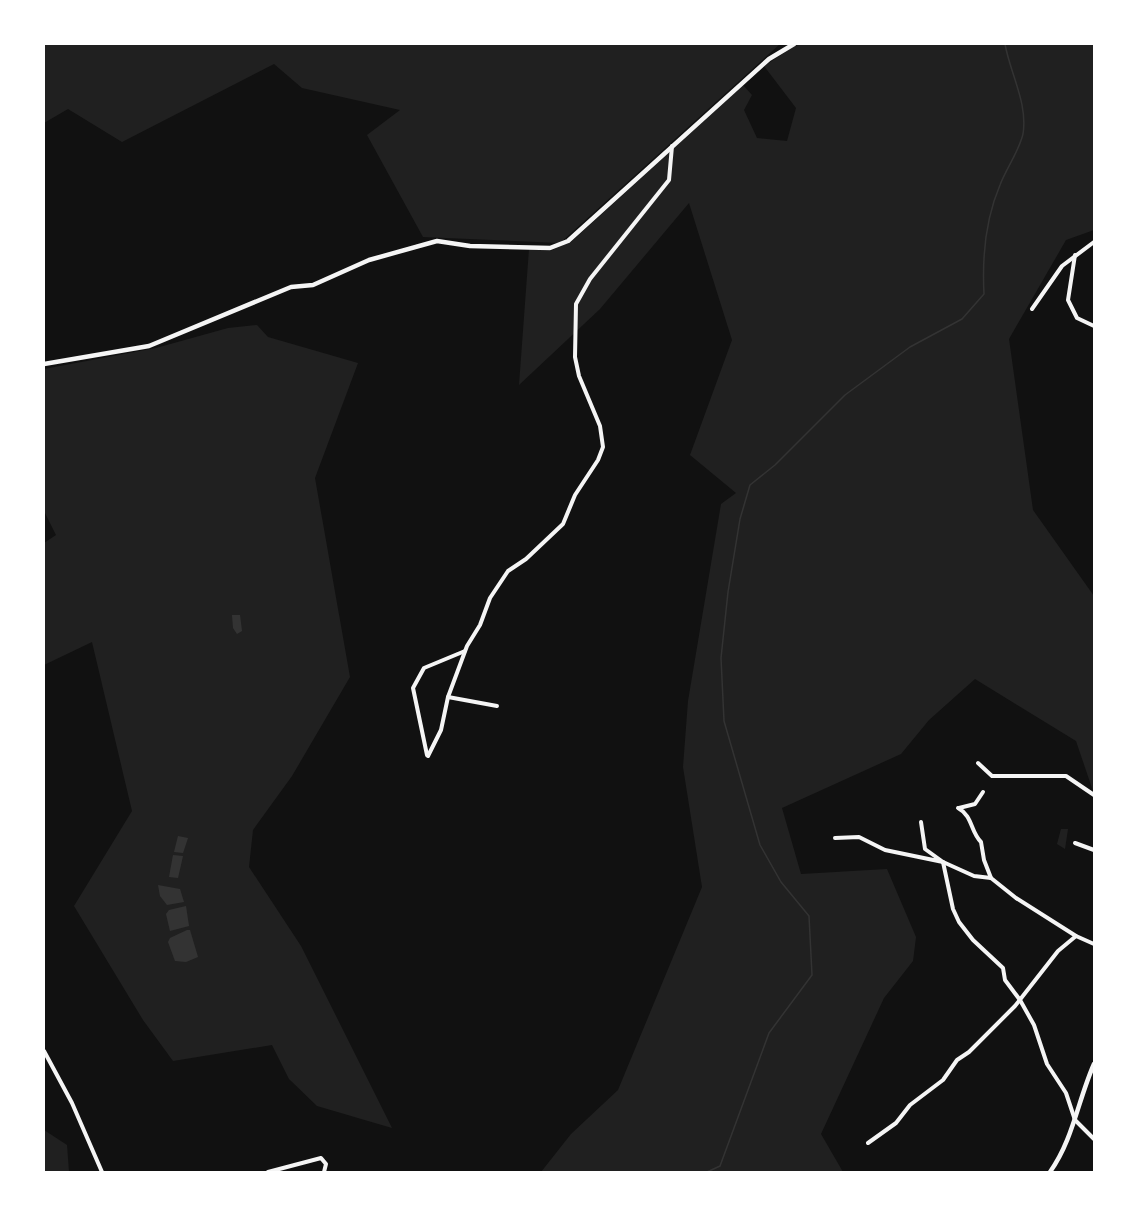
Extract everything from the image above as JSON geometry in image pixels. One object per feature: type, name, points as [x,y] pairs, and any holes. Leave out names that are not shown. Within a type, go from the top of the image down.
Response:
[{"type":"street","points":[[44,364],[149,346],[291,286],[313,285],[369,260],[437,242],[470,246],[550,248],[568,241],[770,59],[794,44]]},
{"type":"street","points":[[465,651],[424,668],[412,688],[428,756],[441,730],[448,698],[465,651],[480,625],[490,598],[508,571],[526,559],[563,524],[574,495],[598,460],[603,447],[600,426],[579,376],[575,357],[576,304],[590,279],[669,180],[672,146]]},
{"type":"street","points":[[1032,309],[1053,278],[1075,255],[1095,242]]},
{"type":"street","points":[[1075,255],[1070,273],[1069,304],[1077,318],[1095,326]]},
{"type":"street","points":[[448,698],[496,706]]},
{"type":"street","points":[[978,763],[992,776],[1066,776],[1095,795]]},
{"type":"street","points":[[983,792],[975,804],[958,808],[970,818],[974,835],[981,842],[984,860],[991,878],[1016,898],[1076,936],[1095,944]]},
{"type":"street","points":[[921,822],[925,849],[943,862],[974,876],[991,878]]},
{"type":"street","points":[[835,838],[859,837],[885,850],[943,862]]},
{"type":"street","points":[[1075,843],[1095,850]]},
{"type":"street","points":[[943,862],[953,909],[959,922],[973,940],[1003,968],[1005,980],[1034,1025],[1047,1064],[1066,1094],[1074,1117],[1095,1139]]},
{"type":"street","points":[[868,1143],[896,1123],[910,1104],[943,1080],[957,1060],[991,1031],[1020,1000],[1058,951],[1076,936]]},
{"type":"street","points":[[44,1051],[72,1103],[102,1173]]},
{"type":"street","points":[[1050,1173],[1060,1158],[1095,1064]]},
{"type":"street","points":[[268,1173],[321,1158],[326,1164],[324,1173]]},
{"type":"shaded area","points":[[44,44],[780,44],[560,243],[423,237],[367,135],[400,110],[302,88],[274,64],[122,142],[68,109],[44,123]]},
{"type":"shaded area","points":[[798,44],[1094,44],[1094,230],[1066,240],[1009,339],[1033,510],[1094,596],[1094,794],[1076,741],[975,679],[929,720],[901,754],[782,808],[801,874],[887,869],[916,937],[913,961],[884,998],[821,1134],[843,1172],[541,1172],[571,1134],[618,1090],[702,887],[683,767],[688,701],[721,504],[736,493],[690,455],[732,340],[689,203],[600,309],[519,385],[529,249],[550,251],[571,242],[743,85],[752,95],[744,110],[757,138],[787,141],[796,108],[764,66]]},
{"type":"shaded area","points":[[257,325],[268,337],[358,363],[315,478],[350,677],[292,776],[253,830],[249,867],[301,946],[392,1128],[317,1106],[289,1079],[272,1045],[173,1061],[143,1020],[74,906],[132,811],[92,642],[44,665],[44,543],[56,535],[44,511],[44,369],[156,348],[228,328]]},
{"type":"shaded area","points":[[232,615],[240,615],[242,631],[237,634],[233,628]]},
{"type":"shaded area","points":[[1061,829],[1068,829],[1065,849],[1057,844]]},
{"type":"shaded area","points":[[178,836],[188,838],[183,853],[174,852]]},
{"type":"shaded area","points":[[173,855],[183,856],[178,878],[169,877]]},
{"type":"shaded area","points":[[158,885],[180,889],[184,902],[167,905],[160,896]]},
{"type":"shaded area","points":[[186,906],[189,926],[170,931],[166,914],[169,910]]},
{"type":"shaded area","points":[[190,930],[198,957],[186,962],[175,961],[168,942],[170,938]]},
{"type":"shaded area","points":[[44,1130],[67,1145],[69,1172],[44,1172]]},
{"type":"waterway","points":[[707,1172],[720,1166],[769,1033],[812,975],[809,916],[781,882],[760,845],[724,721],[721,658],[728,592],[740,519],[750,485],[775,465],[845,395],[910,347],[962,319],[984,294],[984,252],[991,211],[1023,134],[1021,100],[1005,44]]}]
